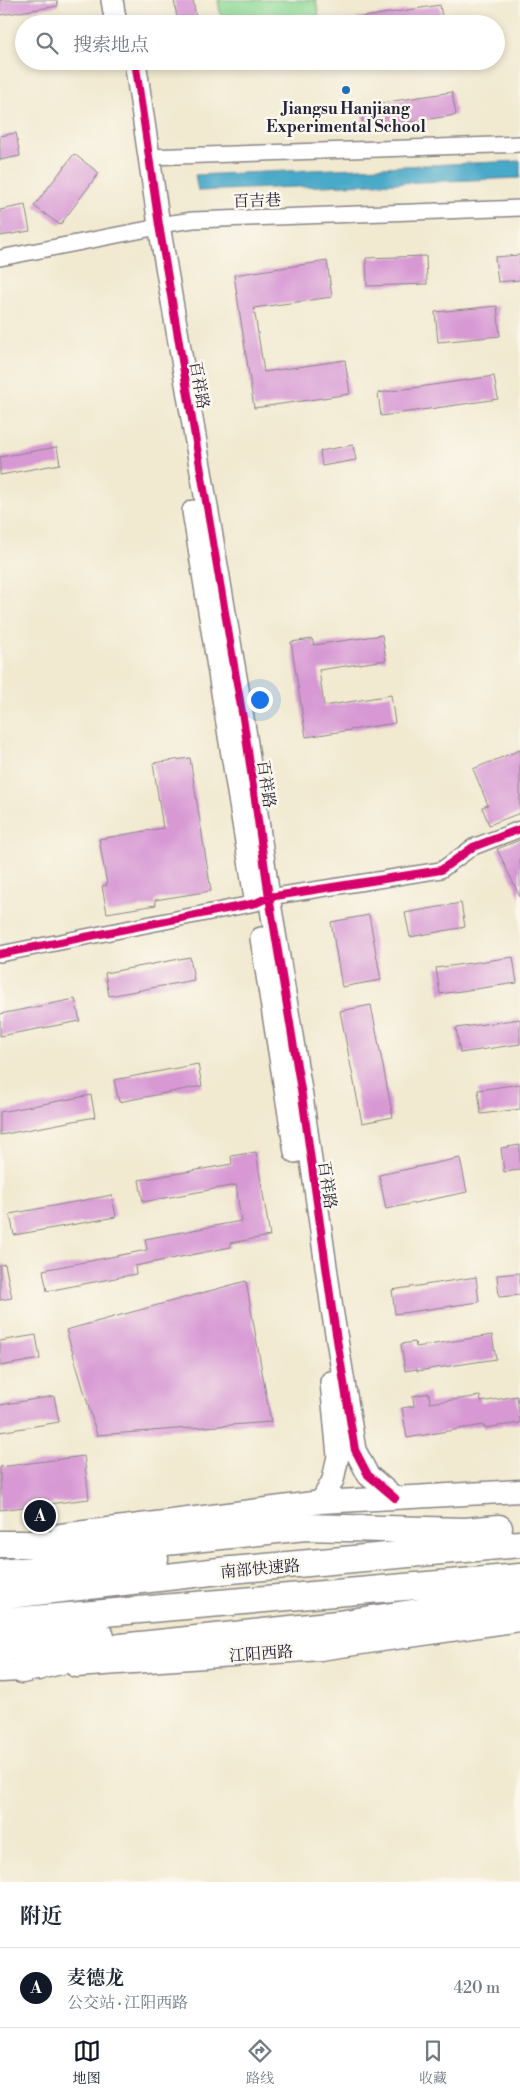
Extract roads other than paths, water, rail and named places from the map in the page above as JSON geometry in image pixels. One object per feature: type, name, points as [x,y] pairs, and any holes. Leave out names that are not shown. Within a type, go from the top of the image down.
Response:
[{"type":"highway","points":[[0,1543],[148,1544],[305,1527],[464,1531]]},
{"type":"highway","points":[[7,1573],[520,1527]]},
{"type":"highway","name":"南部快速路","points":[[0,1596],[220,1571],[520,1544]]},
{"type":"highway","name":"南部快速路","points":[[0,1622],[222,1613],[520,1577]]},
{"type":"highway","points":[[11,1671],[121,1647],[338,1624],[520,1596]]},
{"type":"highway","points":[[0,1648],[222,1613],[488,1601]]},
{"type":"main road","points":[[0,1543],[322,1502],[520,1491]]},
{"type":"main road","name":"江阳西路","points":[[11,1671],[320,1649],[520,1620]]},
{"type":"street","points":[[112,0],[114,15]]},
{"type":"street","points":[[126,0],[128,15]]},
{"type":"street","name":"百祥路","points":[[124,70],[245,730],[262,900],[326,1332],[338,1456],[332,1480],[322,1502]]},
{"type":"street","name":"百祥路","points":[[136,70],[149,157],[154,227]]},
{"type":"street","points":[[149,157],[520,144]]},
{"type":"street","name":"百吉巷","points":[[0,258],[193,220],[520,208]]},
{"type":"street","points":[[0,954],[262,900],[440,870],[473,847],[520,829]]},
{"type":"street","name":"百祥路","points":[[262,900],[302,1096],[332,1309],[355,1450],[368,1475],[395,1498]]},
{"type":"water","points":[[520,161],[520,178],[198,191],[195,175]]},
{"type":"place","name":"Jiangsu Hanjiang Experimental School","points":[[346,90]]},
{"type":"place","name":"麦德龙","points":[[40,1516]]}]
